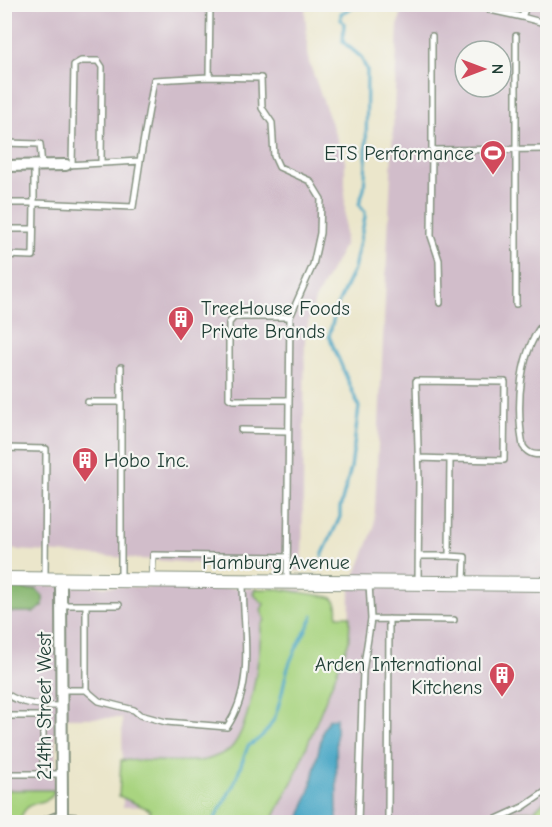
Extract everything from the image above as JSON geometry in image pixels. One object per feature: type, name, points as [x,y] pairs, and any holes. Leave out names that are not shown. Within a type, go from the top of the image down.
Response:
[{"type":"street","points":[[4,166],[69,165]]},
{"type":"street","name":"Hamburg Avenue","points":[[4,579],[548,585]]},
{"type":"street","name":"214th Street West","points":[[62,580],[62,819]]},
{"type":"street","points":[[47,822],[62,819]]},
{"type":"lane","points":[[209,77],[210,4]]},
{"type":"lane","points":[[492,4],[490,10],[548,24]]},
{"type":"lane","points":[[522,17],[527,4]]},
{"type":"lane","points":[[432,36],[431,236],[439,260],[440,303]]},
{"type":"lane","points":[[516,36],[516,304]]},
{"type":"lane","points":[[101,163],[102,67],[99,61],[81,61],[74,65],[69,165],[140,161]]},
{"type":"lane","points":[[4,203],[133,207],[154,80],[209,77],[261,78],[262,108],[272,123],[274,156],[279,167],[310,181],[321,199],[320,233],[313,265],[290,317],[287,582]]},
{"type":"lane","points":[[4,143],[40,144],[34,203],[33,256],[4,255]]},
{"type":"lane","points":[[432,150],[548,149]]},
{"type":"lane","points":[[4,229],[33,229]]},
{"type":"lane","points":[[288,400],[233,400],[230,398],[229,323],[234,317],[290,317]]},
{"type":"lane","points":[[547,320],[524,367],[522,439],[527,453],[548,454]]},
{"type":"lane","points":[[121,367],[121,580]]},
{"type":"lane","points":[[418,583],[419,458],[416,381],[505,382],[504,460],[419,458]]},
{"type":"lane","points":[[88,402],[121,402]]},
{"type":"lane","points":[[241,430],[288,430]]},
{"type":"lane","points":[[4,448],[46,449],[45,579]]},
{"type":"lane","points":[[448,556],[450,459]]},
{"type":"lane","points":[[152,581],[153,555],[287,557]]},
{"type":"lane","points":[[419,556],[465,557],[464,584]]},
{"type":"lane","points":[[86,605],[86,690],[92,698],[166,722],[227,727],[238,710],[244,690],[246,620],[243,609],[243,582]]},
{"type":"lane","points":[[358,822],[363,670],[371,619],[369,583]]},
{"type":"lane","points":[[62,605],[119,605]]},
{"type":"lane","points":[[371,619],[454,620]]},
{"type":"lane","points":[[388,822],[389,619]]},
{"type":"lane","points":[[62,690],[86,690]]},
{"type":"lane","points":[[4,691],[9,697],[44,706],[62,706]]},
{"type":"lane","points":[[43,774],[44,706]]},
{"type":"lane","points":[[4,716],[44,716]]},
{"type":"lane","points":[[4,774],[62,774]]},
{"type":"lane","points":[[490,822],[523,807],[548,790]]},
{"type":"lane","points":[[62,819],[140,821]]},
{"type":"shaded area","points":[[4,5],[306,5],[309,62],[345,161],[345,244],[315,300],[305,334],[302,571],[5,549]]},
{"type":"shaded area","points":[[403,5],[547,5],[547,801],[526,822],[271,822],[294,778],[349,641],[350,589],[374,528],[398,26]]},
{"type":"shaded area","points":[[5,585],[303,589],[213,805],[123,807],[122,718],[56,718],[55,790],[5,790]]},
{"type":"green space","points":[[16,585],[28,590],[36,589],[43,596],[43,606],[34,612],[5,612],[5,587]]},
{"type":"green space","points":[[255,589],[279,589],[330,597],[337,605],[337,616],[350,616],[349,641],[294,778],[271,822],[149,822],[150,810],[119,796],[121,760],[181,762],[203,760],[226,752],[234,744],[248,712],[259,654],[261,626],[265,620],[261,610],[264,604],[253,594]]},
{"type":"green space","points":[[4,790],[55,790],[48,799],[27,808],[20,822],[5,822]]},
{"type":"green space","points":[[547,798],[547,822],[527,822],[531,817],[504,811],[534,811]]},
{"type":"water","points":[[336,718],[337,822],[298,822],[310,790],[323,730],[329,719]]},
{"type":"waterway","points":[[322,556],[340,517],[340,508],[351,468],[359,407],[329,336],[337,306],[354,269],[365,217],[365,212],[359,204],[364,189],[366,161],[367,71],[361,57],[343,42],[344,23],[341,20],[341,13],[361,4]]},
{"type":"waterway","points":[[213,822],[234,784],[248,746],[266,732],[272,723],[289,664],[313,616]]},
{"type":"place","name":"ETS Performance","points":[[493,176]]},
{"type":"place","name":"TreeHouse Foods Private Brands","points":[[181,342]]},
{"type":"place","name":"Hobo Inc.","points":[[85,483]]},
{"type":"place","name":"Arden International Kitchens","points":[[502,698]]}]
